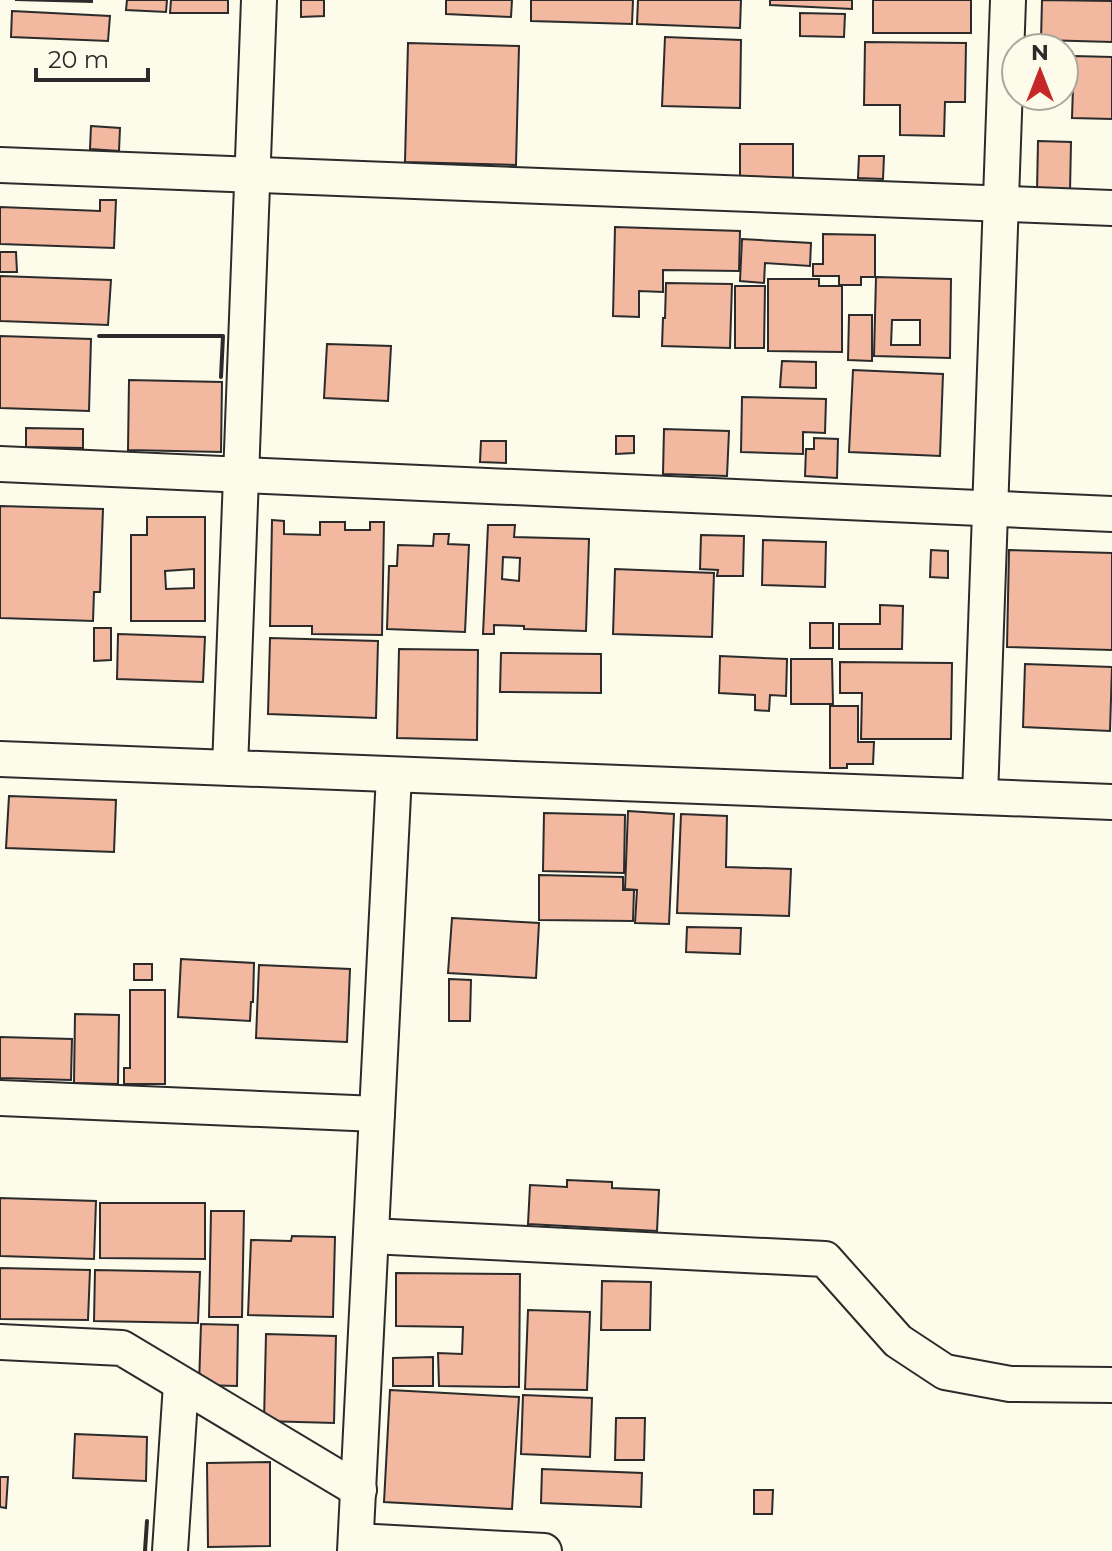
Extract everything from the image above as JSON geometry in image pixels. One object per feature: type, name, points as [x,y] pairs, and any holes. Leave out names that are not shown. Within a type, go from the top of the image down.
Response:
[{"type":"street","points":[[230,768],[259,0]]},
{"type":"street","points":[[980,797],[1008,0]]},
{"type":"street","points":[[0,165],[1112,208]]},
{"type":"street","points":[[0,464],[1112,514]]},
{"type":"street","points":[[0,759],[1112,802]]},
{"type":"street","points":[[394,775],[355,1546],[542,1551]]},
{"type":"street","points":[[0,1098],[377,1114]]},
{"type":"street","points":[[371,1236],[825,1259],[898,1341],[945,1372],[1010,1384],[1112,1385]]},
{"type":"street","points":[[0,1342],[122,1348],[359,1490]]},
{"type":"street","points":[[170,1551],[181,1384]]},
{"type":"building","points":[[15,0],[92,0],[92,2]]},
{"type":"building","points":[[127,0],[167,0],[166,12],[126,10]]},
{"type":"building","points":[[171,0],[228,0],[228,13],[170,13]]},
{"type":"building","points":[[301,0],[324,0],[324,16],[301,17]]},
{"type":"building","points":[[446,0],[512,0],[511,17],[446,14]]},
{"type":"building","points":[[531,0],[633,0],[632,24],[531,21]]},
{"type":"building","points":[[638,0],[741,0],[740,28],[637,24]]},
{"type":"building","points":[[770,0],[852,0],[852,9],[770,5]]},
{"type":"building","points":[[873,0],[971,0],[971,33],[873,33]]},
{"type":"building","points":[[1042,0],[1112,1],[1112,42],[1080,41],[1080,32],[1041,32]]},
{"type":"building","points":[[12,11],[110,16],[108,41],[11,37]]},
{"type":"building","points":[[800,13],[845,14],[844,37],[800,36]]},
{"type":"building","points":[[665,37],[741,40],[740,108],[662,106]]},
{"type":"building","points":[[865,42],[966,43],[965,102],[945,102],[944,136],[900,135],[900,105],[864,105]]},
{"type":"building","points":[[408,43],[519,46],[516,165],[405,162]]},
{"type":"building","points":[[1080,56],[1112,57],[1112,119],[1072,118],[1072,112],[1080,112]]},
{"type":"building","points":[[91,126],[120,128],[119,151],[90,149]]},
{"type":"building","points":[[1038,141],[1071,142],[1070,192],[1037,191]]},
{"type":"building","points":[[740,144],[793,144],[793,181],[740,181]]},
{"type":"building","points":[[859,156],[884,156],[883,179],[858,178]]},
{"type":"building","points":[[100,200],[116,200],[114,248],[0,244],[0,207],[100,211]]},
{"type":"building","points":[[615,227],[740,231],[739,271],[663,270],[663,292],[639,291],[639,317],[613,316]]},
{"type":"building","points":[[823,234],[875,235],[875,277],[861,277],[861,285],[839,285],[839,276],[813,276],[813,264],[823,264]]},
{"type":"building","points":[[742,239],[811,243],[810,266],[765,263],[764,283],[740,281]]},
{"type":"building","points":[[0,252],[16,252],[17,272],[0,272]]},
{"type":"building","points":[[0,276],[111,280],[108,325],[0,321]]},
{"type":"building","points":[[876,277],[951,279],[950,358],[874,356]],"holes":[[[892,320],[920,320],[920,345],[891,345]]]},
{"type":"building","points":[[768,279],[819,279],[819,286],[842,286],[842,352],[768,351]]},
{"type":"building","points":[[666,283],[732,284],[730,348],[662,346]]},
{"type":"building","points":[[735,286],[765,286],[764,348],[735,348]]},
{"type":"building","points":[[849,315],[872,315],[872,361],[848,360]]},
{"type":"building","points":[[0,336],[91,339],[89,411],[0,408]]},
{"type":"building","points":[[327,344],[391,346],[388,401],[324,398]]},
{"type":"building","points":[[782,361],[816,362],[816,388],[780,387]]},
{"type":"building","points":[[853,370],[943,374],[940,456],[849,452]]},
{"type":"building","points":[[129,380],[222,382],[221,452],[128,450]]},
{"type":"building","points":[[742,397],[826,399],[825,433],[803,432],[803,454],[741,452]]},
{"type":"building","points":[[26,428],[83,429],[83,448],[26,447]]},
{"type":"building","points":[[664,429],[729,431],[727,476],[663,474]]},
{"type":"building","points":[[616,436],[634,436],[634,453],[616,454]]},
{"type":"building","points":[[814,438],[838,439],[837,478],[805,476],[806,449],[814,449]]},
{"type":"building","points":[[481,441],[506,441],[506,463],[480,462]]},
{"type":"building","points":[[0,506],[103,509],[100,592],[94,592],[93,621],[0,618]]},
{"type":"building","points":[[147,517],[205,517],[205,621],[131,621],[131,535],[147,535]],"holes":[[[194,569],[194,588],[166,589],[165,571]]]},
{"type":"building","points":[[272,520],[284,521],[284,534],[320,535],[320,522],[345,522],[345,530],[370,530],[370,522],[384,522],[382,635],[312,634],[312,626],[270,626]]},
{"type":"building","points":[[488,525],[515,525],[514,537],[589,539],[586,631],[494,625],[494,634],[483,634]],"holes":[[[503,557],[520,558],[519,581],[502,579]]]},
{"type":"building","points":[[434,534],[449,534],[448,544],[469,545],[465,632],[387,629],[389,566],[397,566],[398,545],[433,546]]},
{"type":"building","points":[[701,535],[744,536],[743,576],[717,576],[718,570],[700,569]]},
{"type":"building","points":[[763,540],[826,542],[825,587],[762,585]]},
{"type":"building","points":[[931,550],[948,551],[948,578],[930,577]]},
{"type":"building","points":[[1009,550],[1112,553],[1112,650],[1007,647]]},
{"type":"building","points":[[615,569],[714,573],[712,637],[613,634]]},
{"type":"building","points":[[880,605],[903,606],[902,649],[839,649],[839,624],[880,624]]},
{"type":"building","points":[[810,623],[833,623],[833,648],[810,648]]},
{"type":"building","points":[[94,628],[111,628],[111,660],[94,661]]},
{"type":"building","points":[[118,634],[205,637],[203,682],[117,679]]},
{"type":"building","points":[[270,638],[378,641],[376,718],[268,714]]},
{"type":"building","points":[[399,649],[478,650],[477,740],[397,738]]},
{"type":"building","points":[[501,653],[601,654],[601,693],[500,692]]},
{"type":"building","points":[[720,656],[787,659],[786,696],[770,695],[769,711],[755,710],[755,695],[719,693]]},
{"type":"building","points":[[791,659],[832,659],[833,704],[791,704]]},
{"type":"building","points":[[840,662],[952,663],[951,739],[861,739],[862,693],[840,693]]},
{"type":"building","points":[[1025,664],[1112,667],[1110,731],[1023,727]]},
{"type":"building","points":[[830,706],[858,706],[858,742],[874,742],[873,764],[847,764],[847,768],[830,768]]},
{"type":"building","points":[[9,796],[116,800],[114,852],[6,848]]},
{"type":"building","points":[[628,811],[674,814],[669,924],[635,923],[637,890],[625,889]]},
{"type":"building","points":[[544,813],[625,815],[624,873],[543,871]]},
{"type":"building","points":[[681,814],[727,816],[726,867],[791,869],[789,916],[677,913]]},
{"type":"building","points":[[539,875],[623,877],[623,890],[634,890],[633,921],[539,920]]},
{"type":"building","points":[[452,918],[539,923],[536,978],[448,973]]},
{"type":"building","points":[[687,927],[741,928],[740,954],[686,952]]},
{"type":"building","points":[[181,959],[254,963],[250,1021],[178,1017]]},
{"type":"building","points":[[134,964],[152,964],[152,980],[134,980]]},
{"type":"building","points":[[259,965],[350,969],[347,1042],[256,1038]]},
{"type":"building","points":[[449,979],[471,980],[470,1021],[449,1021]]},
{"type":"building","points":[[130,990],[165,990],[165,1084],[124,1084],[124,1068],[130,1068]]},
{"type":"building","points":[[75,1014],[119,1015],[118,1084],[74,1083]]},
{"type":"building","points":[[0,1037],[72,1039],[71,1080],[0,1078]]},
{"type":"building","points":[[567,1180],[612,1182],[612,1188],[659,1190],[657,1231],[528,1224],[530,1185],[567,1187]]},
{"type":"building","points":[[0,1198],[96,1201],[94,1259],[0,1256]]},
{"type":"building","points":[[100,1203],[205,1203],[205,1259],[100,1258]]},
{"type":"building","points":[[211,1211],[244,1211],[242,1317],[209,1317]]},
{"type":"building","points":[[292,1236],[335,1237],[333,1317],[248,1315],[251,1240],[291,1241]]},
{"type":"building","points":[[0,1268],[90,1270],[88,1320],[0,1319]]},
{"type":"building","points":[[95,1270],[200,1272],[198,1323],[94,1321]]},
{"type":"building","points":[[396,1273],[520,1274],[519,1387],[439,1386],[438,1353],[462,1354],[463,1327],[396,1326]]},
{"type":"building","points":[[602,1281],[651,1282],[650,1330],[601,1330]]},
{"type":"building","points":[[528,1310],[590,1312],[587,1390],[525,1389]]},
{"type":"building","points":[[201,1324],[238,1325],[237,1386],[199,1385]]},
{"type":"building","points":[[266,1334],[336,1336],[334,1423],[264,1421]]},
{"type":"building","points":[[433,1357],[433,1386],[393,1386],[393,1358]]},
{"type":"building","points":[[390,1390],[519,1397],[512,1509],[384,1502]]},
{"type":"building","points":[[523,1395],[592,1398],[590,1457],[521,1454]]},
{"type":"building","points":[[616,1418],[645,1418],[644,1460],[615,1460]]},
{"type":"building","points":[[75,1434],[147,1437],[146,1481],[73,1478]]},
{"type":"building","points":[[270,1462],[270,1546],[208,1547],[207,1463]]},
{"type":"building","points":[[542,1469],[642,1473],[641,1507],[541,1503]]},
{"type":"building","points":[[0,1477],[8,1477],[6,1508],[0,1507]]},
{"type":"building","points":[[754,1490],[773,1490],[772,1514],[754,1514]]},
{"type":"wall","points":[[99,336],[223,336],[221,377]]},
{"type":"wall","points":[[145,1551],[147,1521]]}]
